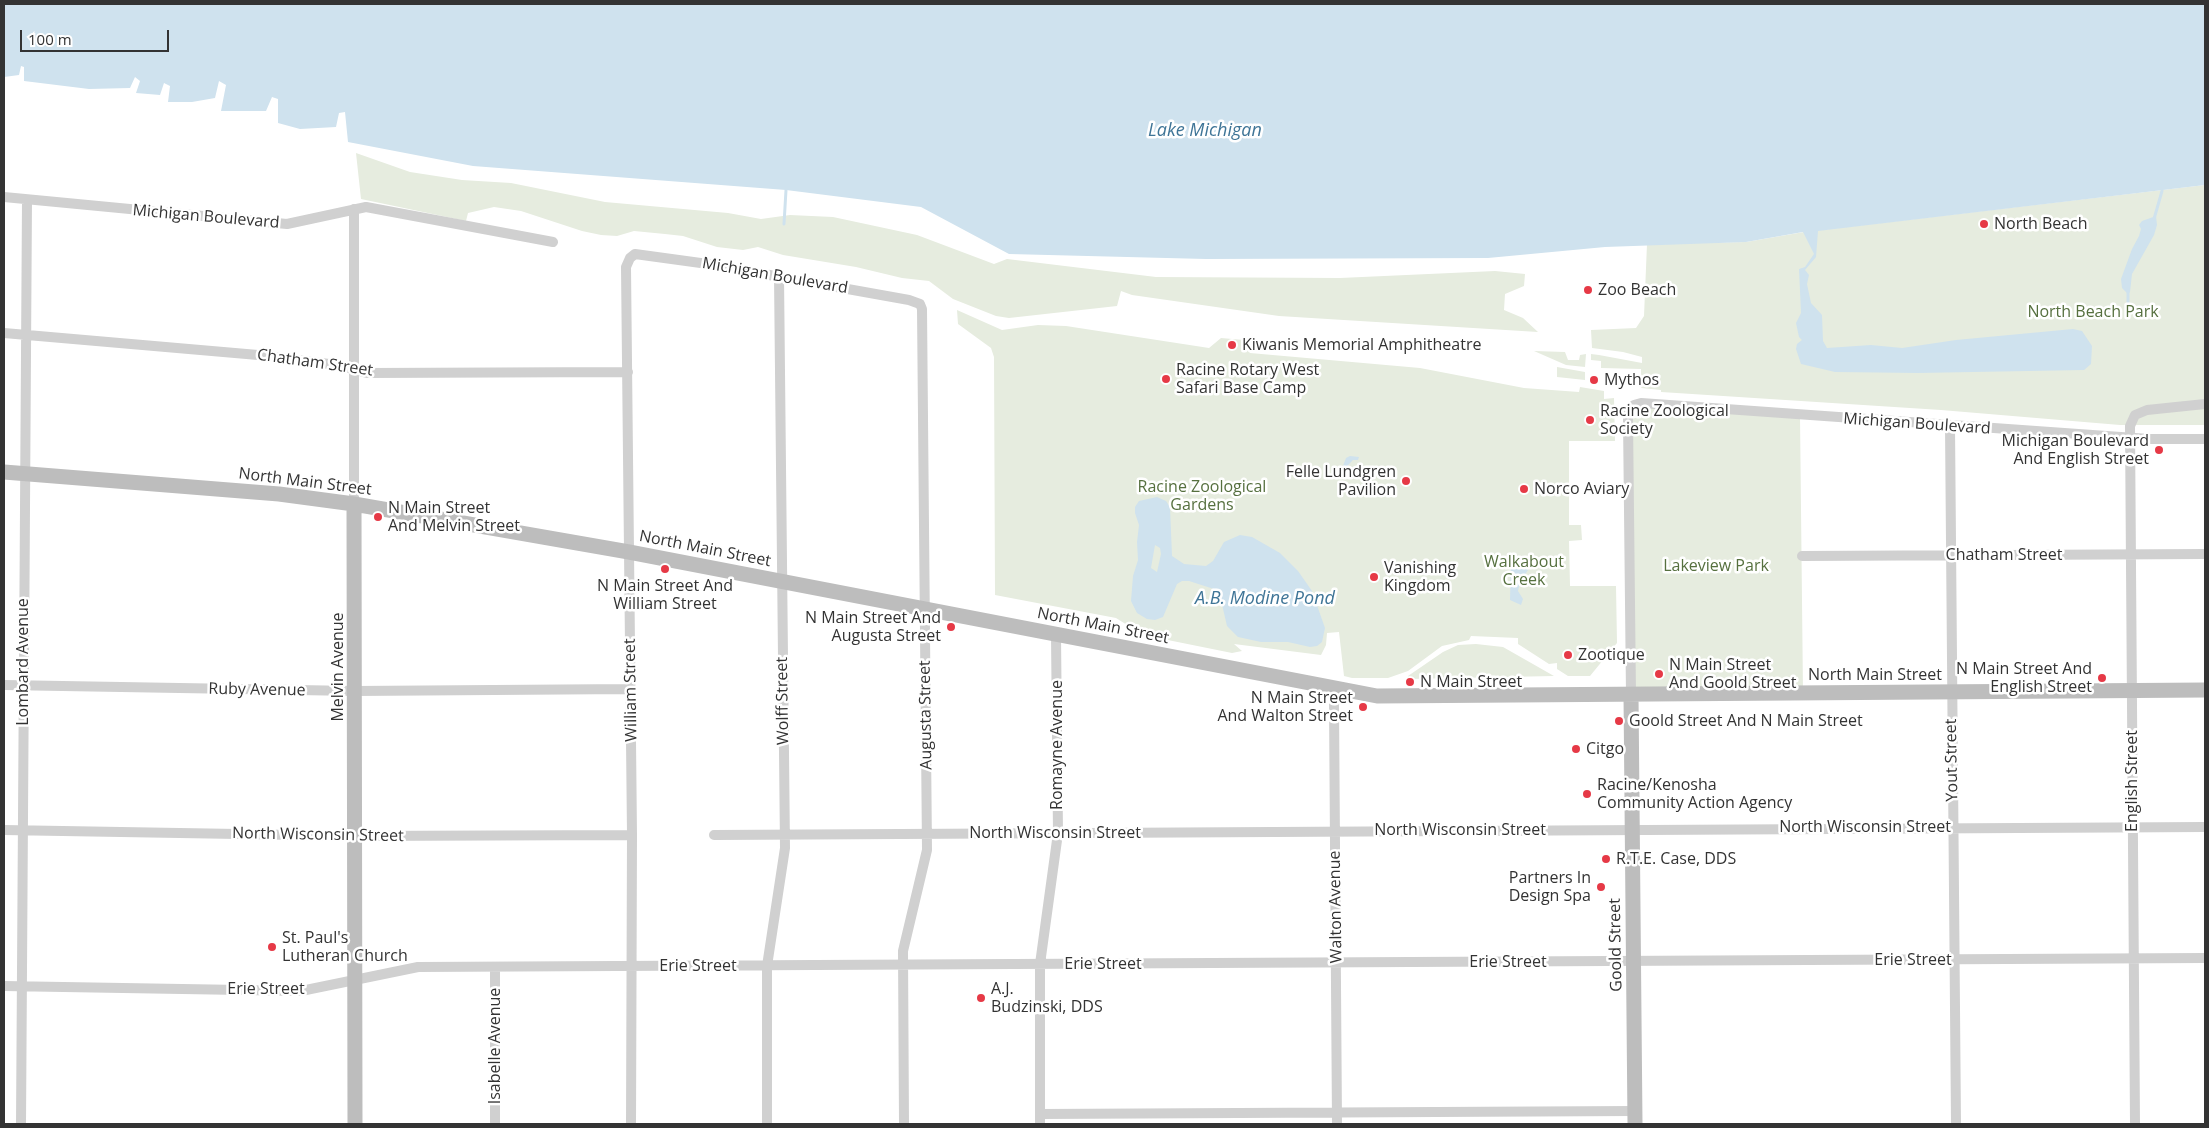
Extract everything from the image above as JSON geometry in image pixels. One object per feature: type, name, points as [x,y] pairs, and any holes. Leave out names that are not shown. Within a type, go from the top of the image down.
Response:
[{"type":"main road","name":"North Main Street","points":[[4,472],[279,494],[354,504],[629,552],[1337,689],[1396,697],[2205,690]]},
{"type":"main road","name":"Melvin Avenue","points":[[354,504],[356,691],[355,1124]]},
{"type":"main road","name":"Goold Street","points":[[1631,695],[1635,1118]]},
{"type":"street","name":"Michigan Boulevard","points":[[4,197],[287,224],[366,207],[553,242]]},
{"type":"street","name":"Lombard Avenue","points":[[21,1124],[20,986],[24,335],[27,200]]},
{"type":"street","name":"Melvin Avenue","points":[[354,209],[354,504]]},
{"type":"street","name":"Michigan Boulevard","points":[[630,258],[637,254],[779,276],[909,300],[920,304]]},
{"type":"street","name":"William Street","points":[[630,258],[626,267],[632,835],[631,1124]]},
{"type":"street","name":"Wolff Street","points":[[767,1124],[767,966],[785,848],[779,276]]},
{"type":"street","name":"Augusta Street","points":[[904,1124],[903,951],[927,850],[928,834],[922,314],[920,304]]},
{"type":"street","name":"Chatham Street","points":[[4,333],[258,355],[367,373],[628,372]]},
{"type":"street","name":"Michigan Boulevard","points":[[1631,407],[1641,403],[2130,438],[2205,440]]},
{"type":"street","name":"English Street","points":[[2135,1124],[2131,420],[2140,413],[2205,404]]},
{"type":"street","name":"Goold Street","points":[[1631,407],[1628,419],[1631,695]]},
{"type":"street","name":"Yout Street","points":[[1950,426],[1956,1124]]},
{"type":"street","name":"Chatham Street","points":[[1802,556],[2205,554]]},
{"type":"street","name":"Romayne Avenue","points":[[1040,1119],[1040,964],[1058,833],[1056,635]]},
{"type":"street","name":"Ruby Avenue","points":[[4,685],[356,691],[631,689]]},
{"type":"street","name":"Walton Avenue","points":[[1337,689],[1334,704],[1337,1124]]},
{"type":"street","name":"North Wisconsin Street","points":[[714,835],[1632,828],[2205,827]]},
{"type":"street","name":"North Wisconsin Street","points":[[4,830],[355,836],[632,835]]},
{"type":"street","name":"Erie Street","points":[[4,986],[301,991],[418,967],[2205,958]]},
{"type":"street","name":"Isabelle Avenue","points":[[495,967],[495,1124]]},
{"type":"street","points":[[1040,1119],[1337,1113],[1635,1118]]},
{"type":"green space","points":[[356,153],[410,172],[462,180],[511,183],[605,202],[728,213],[761,219],[790,215],[833,217],[917,235],[994,264],[1007,259],[1156,277],[1340,278],[1495,271],[1525,274],[1524,286],[1505,294],[1504,310],[1523,318],[1538,332],[1279,316],[1132,295],[1121,291],[1117,306],[1009,318],[996,316],[953,299],[929,281],[902,278],[856,267],[783,255],[758,247],[743,250],[717,247],[683,236],[634,231],[617,236],[601,235],[582,231],[521,211],[494,207],[468,213],[466,221],[361,199]]},
{"type":"green space","name":"North Beach Park","points":[[2205,185],[2205,425],[2120,425],[1941,410],[1661,392],[1661,390],[1641,388],[1641,369],[1601,368],[1601,361],[1591,360],[1591,354],[1642,363],[1642,357],[1623,352],[1592,348],[1591,330],[1636,328],[1644,316],[1647,244],[1746,242],[1804,232]]},
{"type":"green space","name":"Racine Zoological Gardens","points":[[957,310],[1002,330],[1038,325],[1066,326],[1209,348],[1221,338],[1244,340],[1250,353],[1420,368],[1524,388],[1579,392],[1580,387],[1604,391],[1604,399],[1614,398],[1615,441],[1569,441],[1569,525],[1581,525],[1582,540],[1569,541],[1570,586],[1616,586],[1617,643],[1590,676],[1568,676],[1557,669],[1557,663],[1549,664],[1518,644],[1518,638],[1471,636],[1469,640],[1442,646],[1408,671],[1388,678],[1352,678],[1344,676],[1339,632],[1327,633],[1326,645],[1321,655],[1234,644],[1242,651],[1232,653],[1143,635],[1116,618],[995,595],[994,357],[991,348],[958,324]]},
{"type":"green space","points":[[1534,351],[1565,352],[1568,360],[1579,360],[1580,355],[1586,354],[1585,367],[1566,365]]},
{"type":"green space","points":[[1557,367],[1585,372],[1585,380],[1557,377]]},
{"type":"green space","name":"Lakeview Park","points":[[1631,407],[1800,416],[1803,693],[1631,695]]},
{"type":"green space","points":[[1476,644],[1503,647],[1554,676],[1408,679],[1408,676],[1443,652],[1458,645]]},
{"type":"water","name":"Lake Michigan","points":[[4,4],[2205,4],[2205,185],[1818,231],[1816,257],[1805,270],[1809,275],[1807,284],[1811,303],[1822,315],[1823,341],[1827,348],[1871,345],[1902,348],[1956,340],[2073,329],[2082,331],[2092,346],[2091,364],[2084,370],[1918,373],[1835,372],[1801,364],[1796,349],[1797,344],[1802,340],[1799,337],[1796,323],[1801,313],[1799,269],[1805,267],[1814,254],[1803,232],[1746,242],[1605,247],[1488,258],[1206,259],[1009,254],[921,207],[786,190],[473,166],[348,142],[345,112],[339,113],[336,127],[300,129],[278,123],[278,99],[272,97],[266,111],[221,111],[226,85],[219,81],[215,98],[192,102],[168,102],[170,86],[164,83],[160,95],[136,93],[140,81],[135,77],[130,88],[89,89],[24,81],[24,67],[21,66],[19,75],[4,77]]},
{"type":"water","points":[[2156,216],[2157,225],[2154,235],[2132,274],[2130,292],[2128,294],[2122,288],[2121,279],[2139,236],[2141,229],[2139,225],[2142,221]]},
{"type":"water","points":[[1350,456],[1359,457],[1358,460],[1353,460],[1348,465],[1349,468],[1358,470],[1358,473],[1348,474],[1343,466],[1346,458]]},
{"type":"water","name":"A.B. Modine Pond","points":[[1157,497],[1166,501],[1170,507],[1172,556],[1184,564],[1206,566],[1213,561],[1224,542],[1240,535],[1252,537],[1280,553],[1298,571],[1312,591],[1325,628],[1322,642],[1317,646],[1310,647],[1288,642],[1261,642],[1238,637],[1227,626],[1217,590],[1189,581],[1182,581],[1177,584],[1163,617],[1155,620],[1147,619],[1137,613],[1131,601],[1133,576],[1138,560],[1137,542],[1139,525],[1135,507],[1139,501]],"holes":[[[1155,545],[1160,548],[1161,554],[1157,572],[1151,568]]]},
{"type":"water","points":[[1518,557],[1527,559],[1528,570],[1520,582],[1518,591],[1523,599],[1521,605],[1510,600],[1511,560]]},
{"type":"waterway","points":[[784,224],[786,190]]},
{"type":"waterway","points":[[2154,219],[2162,191]]},
{"type":"waterway","points":[[2128,291],[2128,303]]},
{"type":"place","name":"North Beach","points":[[1984,224]]},
{"type":"place","name":"Zoo Beach","points":[[1588,290]]},
{"type":"place","name":"Kiwanis Memorial Amphitheatre","points":[[1232,345]]},
{"type":"place","name":"Racine Rotary West Safari Base Camp","points":[[1166,379]]},
{"type":"place","name":"Mythos","points":[[1594,380]]},
{"type":"place","name":"Racine Zoological Society","points":[[1590,420]]},
{"type":"place","name":"Michigan Boulevard And English Street","points":[[2159,450]]},
{"type":"place","name":"Felle Lundgren Pavilion","points":[[1406,481]]},
{"type":"place","name":"Norco Aviary","points":[[1524,489]]},
{"type":"place","name":"N Main Street And Melvin Street","points":[[378,517]]},
{"type":"place","name":"N Main Street And William Street","points":[[665,569]]},
{"type":"place","name":"Vanishing Kingdom","points":[[1374,577]]},
{"type":"place","name":"N Main Street And Augusta Street","points":[[951,627]]},
{"type":"place","name":"Zootique","points":[[1568,655]]},
{"type":"place","name":"N Main Street And Goold Street","points":[[1659,674]]},
{"type":"place","name":"N Main Street And English Street","points":[[2102,678]]},
{"type":"place","name":"N Main Street","points":[[1410,682]]},
{"type":"place","name":"N Main Street And Walton Street","points":[[1363,707]]},
{"type":"place","name":"Goold Street And N Main Street","points":[[1619,721]]},
{"type":"place","name":"Citgo","points":[[1576,749]]},
{"type":"place","name":"Racine/Kenosha Community Action Agency","points":[[1587,794]]},
{"type":"place","name":"R.T.E. Case, DDS","points":[[1606,859]]},
{"type":"place","name":"Partners In Design Spa","points":[[1601,887]]},
{"type":"place","name":"St. Paul's Lutheran Church","points":[[272,947]]},
{"type":"place","name":"A.J. Budzinski, DDS","points":[[981,998]]},
{"type":"park label","name":"Walkabout Creek","points":[[1524,571]]}]
